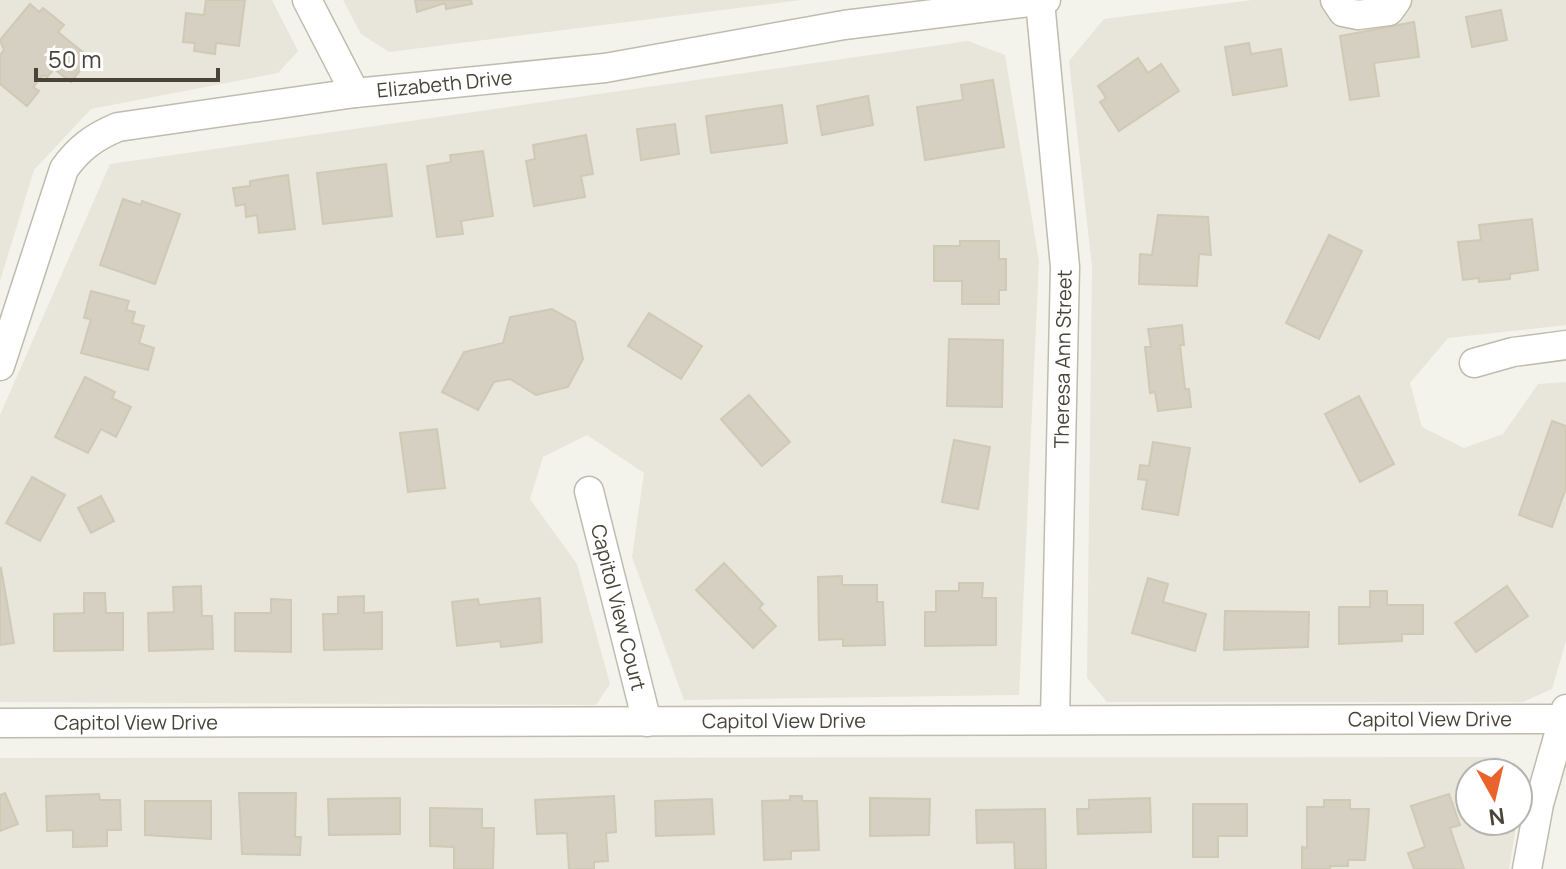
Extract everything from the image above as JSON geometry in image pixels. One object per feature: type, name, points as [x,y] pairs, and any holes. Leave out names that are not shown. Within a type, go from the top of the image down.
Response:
[{"type":"street","points":[[307,0],[355,93]]},
{"type":"street","name":"Elizabeth Drive","points":[[0,366],[64,169],[78,150],[96,136],[118,127],[355,93],[605,68],[844,25],[1046,0]]},
{"type":"street","points":[[1335,0],[1343,12],[1358,15],[1389,11],[1397,0]]},
{"type":"street","name":"Theresa Ann Street","points":[[1040,1],[1065,267],[1055,718]]},
{"type":"street","points":[[1474,363],[1513,352],[1566,345]]},
{"type":"street","name":"Capitol View Court","points":[[589,491],[647,722]]},
{"type":"street","points":[[1527,869],[1564,715]]},
{"type":"street","name":"Capitol View Drive","points":[[0,723],[1564,715]]},
{"type":"shaded area","points":[[0,0],[272,0],[298,51],[278,73],[91,109],[34,170],[0,281]]},
{"type":"shaded area","points":[[343,0],[801,0],[389,52],[361,34]]},
{"type":"shaded area","points":[[1252,0],[1566,0],[1566,325],[1448,338],[1410,383],[1422,427],[1464,448],[1503,434],[1538,384],[1566,382],[1566,641],[1552,689],[1523,702],[1107,702],[1087,678],[1092,267],[1069,61],[1104,19]]},
{"type":"shaded area","points":[[968,41],[1005,55],[1039,261],[1019,695],[684,700],[632,557],[644,473],[587,435],[543,457],[530,499],[577,564],[610,684],[596,705],[0,702],[0,415],[110,164]]},
{"type":"shaded area","points":[[1454,757],[1454,837],[1514,837],[1509,869],[0,869],[0,758]]},
{"type":"building","points":[[206,0],[245,0],[239,46],[216,43],[215,54],[194,51],[195,43],[183,42],[186,13],[204,15]]},
{"type":"building","points":[[415,0],[471,0],[472,4],[446,9],[445,3],[417,12]]},
{"type":"building","points":[[30,4],[39,12],[43,8],[64,25],[58,32],[90,58],[71,82],[54,69],[47,77],[43,75],[33,87],[39,91],[27,106],[0,84],[0,55],[4,50],[0,40]]},
{"type":"building","points":[[1501,10],[1507,40],[1472,47],[1466,17]]},
{"type":"building","points":[[1414,22],[1419,57],[1374,63],[1379,96],[1350,100],[1340,36]]},
{"type":"building","points":[[1249,43],[1251,54],[1281,49],[1287,86],[1233,95],[1225,47]]},
{"type":"building","points":[[1138,58],[1148,73],[1161,64],[1179,91],[1119,131],[1100,102],[1106,98],[1098,86]]},
{"type":"building","points":[[993,80],[1004,147],[925,160],[917,107],[963,100],[961,85]]},
{"type":"building","points":[[868,96],[873,125],[822,135],[817,106]]},
{"type":"building","points":[[782,105],[787,143],[711,153],[706,116]]},
{"type":"building","points":[[675,124],[679,154],[641,160],[637,129]]},
{"type":"building","points":[[586,135],[593,174],[581,176],[585,197],[534,206],[526,161],[535,159],[533,145]]},
{"type":"building","points":[[483,151],[493,216],[461,221],[463,234],[437,237],[427,166],[451,162],[450,155]]},
{"type":"building","points":[[386,164],[392,216],[323,224],[317,173]]},
{"type":"building","points":[[288,175],[295,229],[259,233],[257,215],[246,217],[245,204],[236,206],[233,188],[250,186],[250,181]]},
{"type":"building","points":[[123,199],[141,205],[142,201],[180,214],[155,284],[100,265]]},
{"type":"building","points":[[1158,215],[1208,217],[1211,255],[1199,254],[1197,286],[1139,284],[1140,254],[1152,255]]},
{"type":"building","points":[[1532,219],[1538,270],[1510,274],[1510,279],[1463,280],[1458,242],[1481,240],[1479,225]]},
{"type":"building","points":[[1329,235],[1362,251],[1319,339],[1286,323]]},
{"type":"building","points":[[960,241],[999,241],[999,259],[1006,259],[1006,290],[999,290],[999,304],[962,304],[962,281],[934,281],[934,246],[960,246]]},
{"type":"building","points":[[91,291],[129,301],[126,310],[135,312],[132,323],[144,326],[139,343],[154,348],[148,370],[81,353],[91,319],[84,318]]},
{"type":"building","points":[[552,309],[575,322],[583,359],[568,387],[536,395],[510,379],[494,382],[478,410],[442,392],[464,352],[503,343],[510,317]]},
{"type":"building","points":[[649,313],[702,346],[681,379],[628,346]]},
{"type":"building","points":[[1182,325],[1184,345],[1180,345],[1185,389],[1189,389],[1191,407],[1158,411],[1155,392],[1150,393],[1145,347],[1151,347],[1148,329]]},
{"type":"building","points":[[949,339],[1003,340],[1002,407],[947,406]]},
{"type":"building","points":[[85,377],[115,392],[112,398],[131,407],[116,437],[101,429],[88,453],[55,437]]},
{"type":"building","points":[[749,395],[790,442],[762,466],[721,419]]},
{"type":"building","points":[[1359,396],[1394,464],[1360,482],[1325,414]]},
{"type":"building","points":[[1552,421],[1566,426],[1566,488],[1552,527],[1519,515]]},
{"type":"building","points":[[437,429],[445,488],[408,492],[400,433]]},
{"type":"building","points":[[954,440],[990,447],[978,509],[942,502]]},
{"type":"building","points":[[1153,442],[1190,448],[1178,515],[1142,509],[1147,480],[1138,479],[1140,465],[1149,466]]},
{"type":"building","points":[[32,477],[65,495],[40,541],[6,523]]},
{"type":"building","points":[[101,496],[114,521],[91,533],[78,508]]},
{"type":"building","points":[[724,563],[763,604],[759,608],[776,626],[753,648],[696,590]]},
{"type":"building","points":[[0,569],[14,643],[0,645]]},
{"type":"building","points":[[842,576],[842,585],[877,585],[877,602],[883,602],[885,645],[843,646],[843,639],[819,640],[818,577]]},
{"type":"building","points":[[1148,578],[1168,584],[1163,602],[1206,614],[1195,651],[1132,633]]},
{"type":"building","points":[[959,583],[983,583],[982,598],[996,598],[996,645],[925,646],[925,612],[936,612],[936,591],[959,591]]},
{"type":"building","points":[[201,586],[202,616],[212,616],[213,649],[149,651],[148,613],[174,612],[173,587]]},
{"type":"building","points":[[1507,586],[1528,616],[1476,652],[1455,623]]},
{"type":"building","points":[[1370,591],[1387,591],[1387,605],[1423,605],[1423,634],[1402,634],[1402,641],[1339,644],[1339,607],[1370,607]]},
{"type":"building","points":[[84,593],[105,593],[106,613],[123,613],[123,650],[54,651],[54,614],[84,613]]},
{"type":"building","points":[[364,596],[364,613],[382,612],[382,649],[324,650],[323,614],[338,614],[338,597]]},
{"type":"building","points":[[540,598],[542,642],[501,647],[500,641],[457,646],[452,602],[478,599],[479,605]]},
{"type":"building","points":[[271,599],[291,600],[291,652],[235,651],[235,613],[271,613]]},
{"type":"building","points":[[1225,611],[1309,612],[1308,647],[1224,650]]},
{"type":"building","points":[[5,793],[18,824],[0,831],[0,795]]},
{"type":"building","points":[[239,793],[296,793],[295,837],[301,837],[300,855],[242,854]]},
{"type":"building","points":[[99,794],[100,800],[120,800],[121,830],[107,830],[107,846],[73,847],[73,830],[47,831],[46,796]]},
{"type":"building","points":[[1449,794],[1454,808],[1454,827],[1450,828],[1464,869],[1414,869],[1408,853],[1425,847],[1411,806]]},
{"type":"building","points":[[614,796],[616,832],[606,833],[608,861],[594,862],[594,869],[569,869],[567,833],[537,834],[535,800]]},
{"type":"building","points":[[790,796],[802,796],[802,801],[817,801],[819,850],[791,851],[791,859],[764,860],[762,801],[790,800]]},
{"type":"building","points":[[400,798],[400,834],[329,835],[328,799]]},
{"type":"building","points":[[870,798],[930,799],[929,835],[870,836]]},
{"type":"building","points":[[1150,798],[1151,832],[1078,834],[1077,809],[1089,809],[1089,800]]},
{"type":"building","points":[[712,799],[714,834],[656,836],[655,801]]},
{"type":"building","points":[[1324,800],[1350,800],[1350,809],[1369,809],[1365,860],[1348,860],[1348,866],[1330,866],[1330,869],[1302,869],[1302,847],[1307,848],[1307,807],[1324,807]]},
{"type":"building","points":[[145,801],[211,801],[211,839],[145,835]]},
{"type":"building","points":[[1193,804],[1247,804],[1247,836],[1218,836],[1218,857],[1193,857]]},
{"type":"building","points":[[430,808],[482,809],[482,828],[494,828],[493,869],[454,869],[454,847],[430,846]]},
{"type":"building","points":[[1045,809],[1046,869],[1015,869],[1014,842],[977,843],[976,810]]}]
